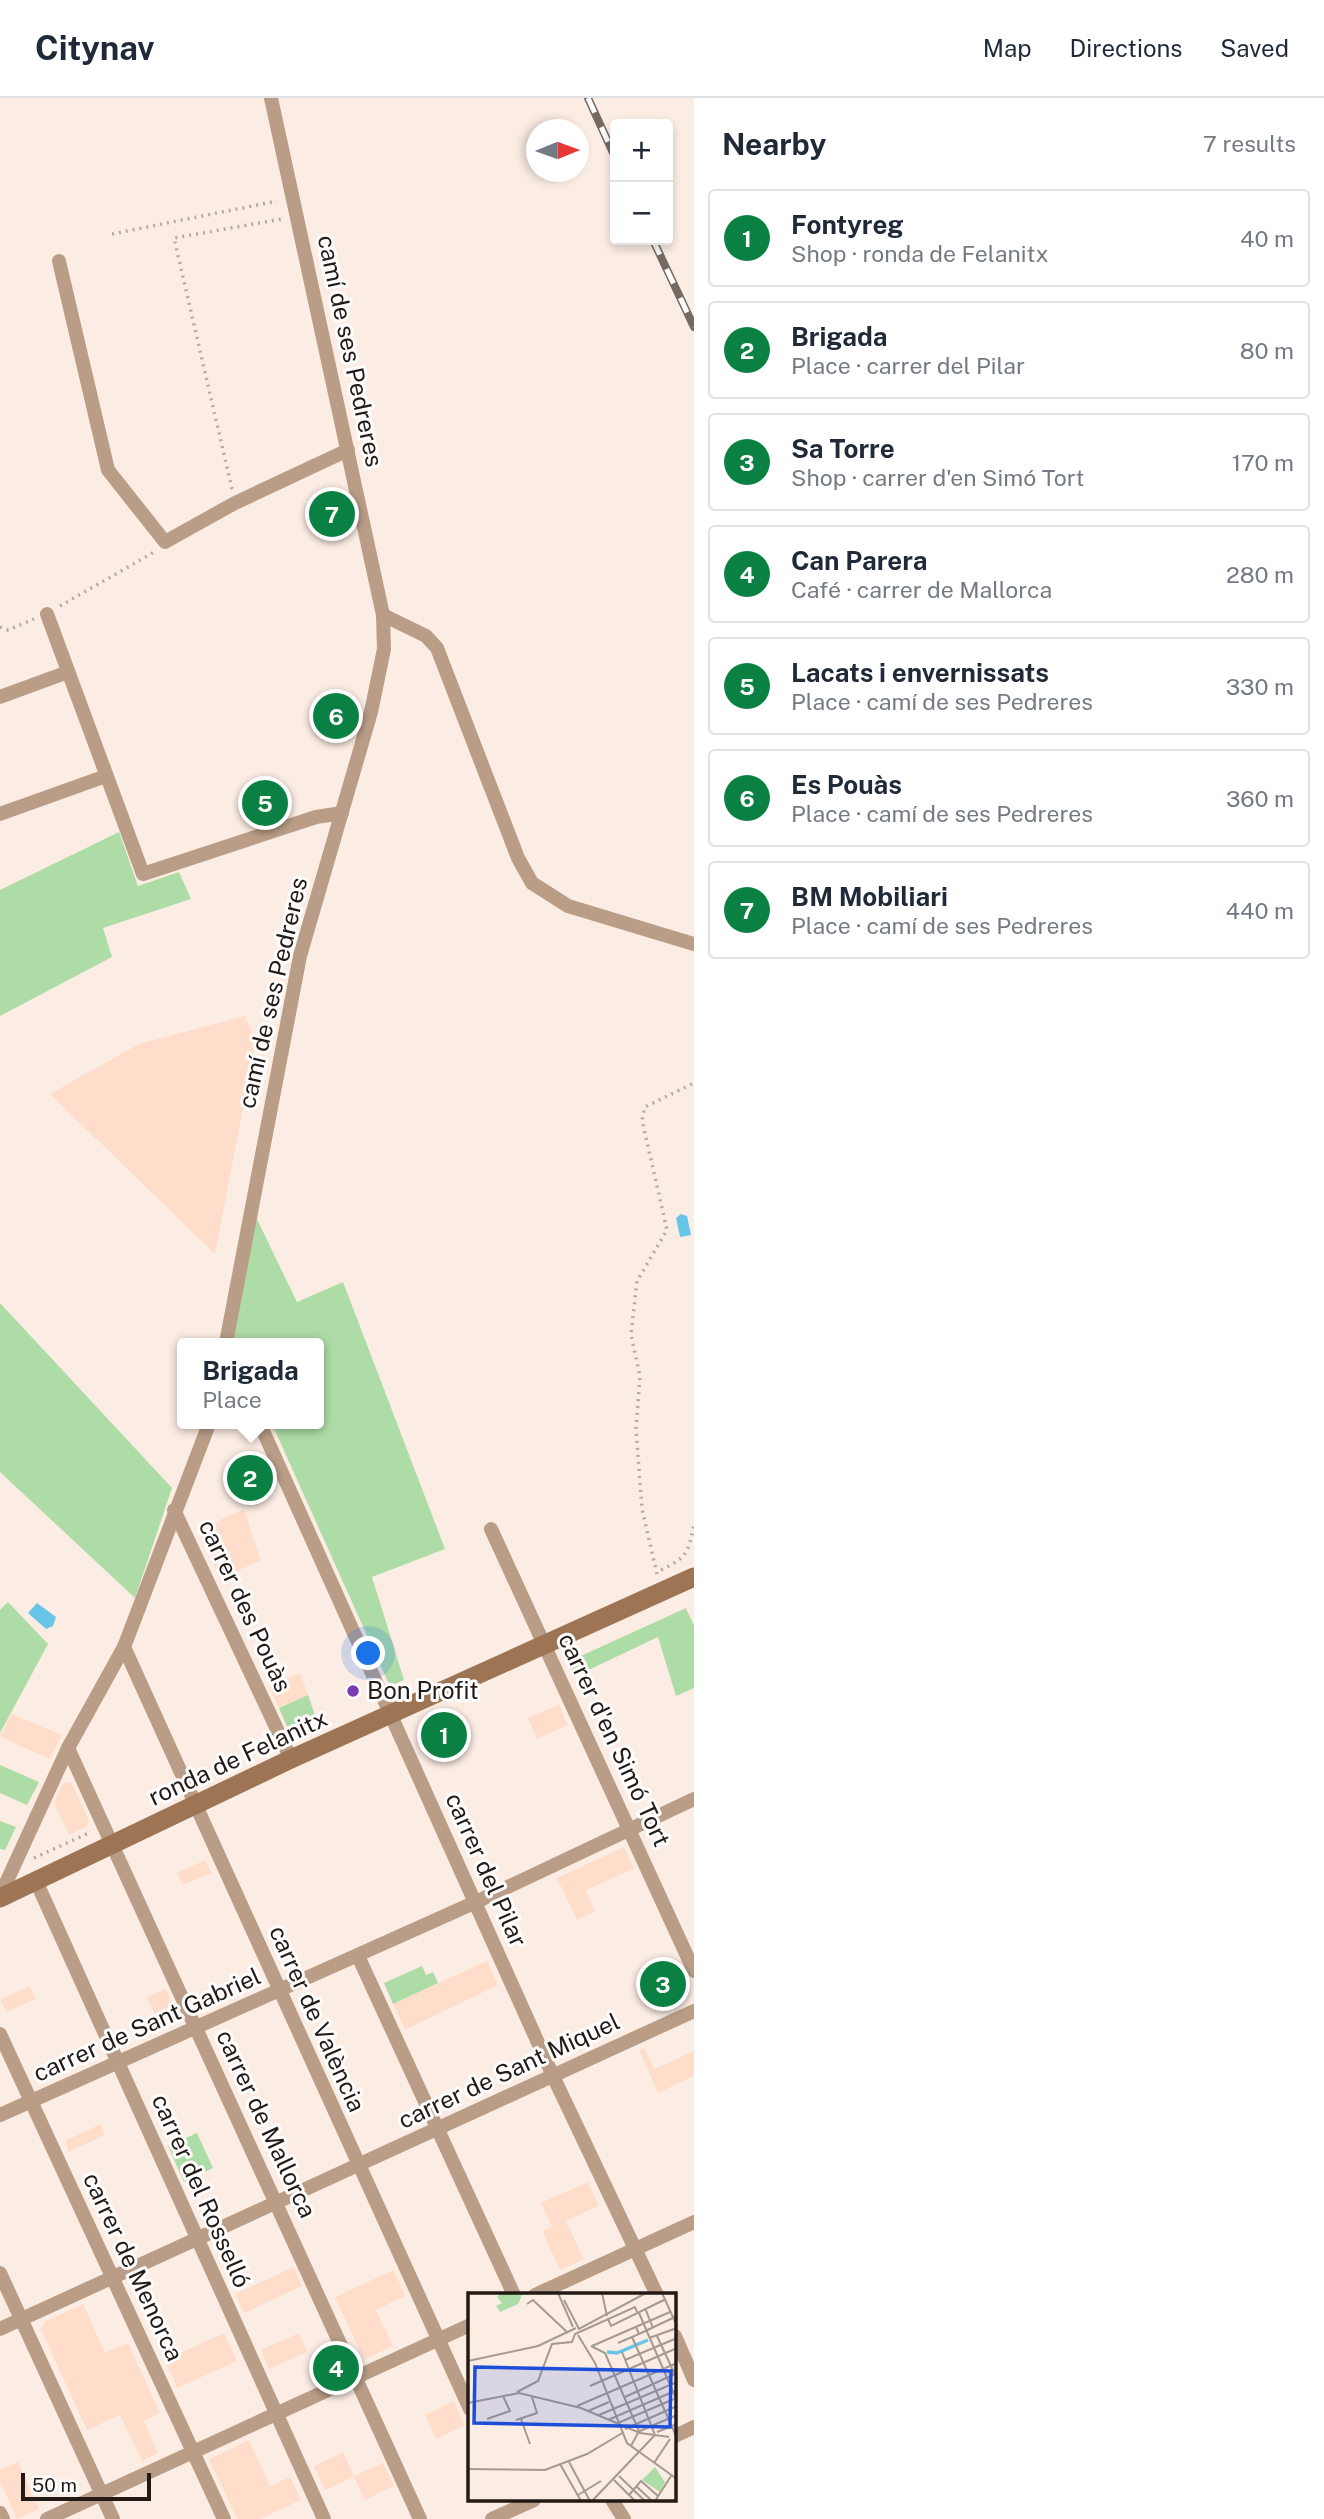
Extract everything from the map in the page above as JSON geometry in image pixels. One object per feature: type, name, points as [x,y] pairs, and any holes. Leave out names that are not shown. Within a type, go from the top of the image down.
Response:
[{"type":"main road","name":"ronda de Felanitx","points":[[0,1897],[291,1759],[545,1645],[692,1574]]},
{"type":"street","name":"camí de ses Pedreres","points":[[227,1338],[300,956],[371,712],[384,649],[383,615],[271,98]]},
{"type":"street","points":[[59,261],[108,470],[165,542],[235,503],[348,450]]},
{"type":"street","points":[[47,614],[143,874],[316,817],[341,814]]},
{"type":"street","points":[[383,615],[426,636],[437,648],[518,858],[532,883],[568,906],[694,944]]},
{"type":"street","points":[[0,697],[68,672]]},
{"type":"street","points":[[0,814],[106,776]]},
{"type":"street","points":[[0,1897],[68,1748],[124,1647],[207,1429]]},
{"type":"street","name":"carrer del Pilar","points":[[262,1429],[553,2076],[656,2293]]},
{"type":"street","name":"carrer des Pouàs","points":[[174,1510],[291,1759]]},
{"type":"street","name":"carrer d'en Simó Tort","points":[[491,1529],[694,1971]]},
{"type":"street","name":"carrer de València","points":[[124,1647],[468,2405]]},
{"type":"street","name":"carrer de Mallorca","points":[[68,1748],[114,1843],[420,2519]]},
{"type":"street","name":"carrer de Sant Gabriel","points":[[0,2115],[358,1956],[694,1799]]},
{"type":"street","name":"carrer del Rosselló","points":[[36,1881],[324,2519]]},
{"type":"street","points":[[358,1956],[513,2293]]},
{"type":"street","name":"carrer de Sant Miquel","points":[[0,2329],[694,2011]]},
{"type":"street","name":"carrer de Menorca","points":[[0,2034],[224,2519]]},
{"type":"street","points":[[539,2293],[694,2222]]},
{"type":"street","points":[[0,2273],[113,2519]]},
{"type":"street","points":[[47,2519],[468,2326]]},
{"type":"street","points":[[676,2338],[694,2380]]},
{"type":"street","points":[[676,2436],[694,2427]]},
{"type":"street","points":[[613,2502],[624,2519]]},
{"type":"street","points":[[492,2519],[518,2509]]},
{"type":"street","points":[[0,2513],[3,2519]]},
{"type":"path","points":[[112,234],[293,198]]},
{"type":"path","points":[[235,503],[174,239],[298,216]]},
{"type":"path","points":[[0,627],[8,630],[47,614],[148,557],[165,542]]},
{"type":"path","points":[[663,1589],[642,1509],[636,1430],[640,1376],[632,1335],[636,1281],[667,1230],[642,1121],[645,1107],[694,1083]]},
{"type":"shaded area","points":[[245,1016],[256,1041],[215,1254],[50,1094],[139,1044]]},
{"type":"shaded area","points":[[244,1509],[261,1561],[220,1578],[198,1530]]},
{"type":"shaded area","points":[[300,1673],[308,1695],[279,1708],[269,1687]]},
{"type":"shaded area","points":[[559,1704],[568,1725],[537,1739],[528,1718]]},
{"type":"shaded area","points":[[11,1714],[62,1735],[50,1759],[0,1737]]},
{"type":"shaded area","points":[[71,1782],[89,1820],[86,1827],[69,1835],[54,1803],[63,1783]]},
{"type":"shaded area","points":[[624,1847],[634,1869],[586,1890],[595,1912],[577,1920],[557,1878]]},
{"type":"shaded area","points":[[205,1860],[212,1873],[183,1885],[177,1873]]},
{"type":"shaded area","points":[[487,1961],[498,1985],[405,2030],[393,2004]]},
{"type":"shaded area","points":[[30,1986],[36,1999],[6,2012],[0,1999]]},
{"type":"shaded area","points":[[166,1989],[178,2017],[176,2023],[162,2030],[147,1997]]},
{"type":"shaded area","points":[[644,2048],[654,2069],[694,2051],[694,2076],[658,2093],[639,2050]]},
{"type":"shaded area","points":[[101,2124],[105,2135],[69,2152],[65,2141]]},
{"type":"shaded area","points":[[588,2182],[599,2206],[566,2221],[584,2259],[560,2270],[542,2231],[552,2227],[541,2203]]},
{"type":"shaded area","points":[[294,2267],[302,2286],[244,2313],[235,2294]]},
{"type":"shaded area","points":[[394,2270],[405,2296],[376,2310],[393,2346],[364,2360],[335,2297]]},
{"type":"shaded area","points":[[83,2304],[105,2353],[128,2343],[160,2413],[144,2421],[158,2453],[142,2461],[120,2415],[87,2430],[41,2330],[44,2322]]},
{"type":"shaded area","points":[[224,2333],[237,2361],[177,2388],[165,2360]]},
{"type":"shaded area","points":[[299,2333],[307,2352],[269,2369],[261,2350]]},
{"type":"shaded area","points":[[454,2401],[465,2425],[436,2439],[425,2415]]},
{"type":"shaded area","points":[[249,2440],[270,2486],[290,2477],[301,2500],[260,2519],[237,2519],[209,2459]]},
{"type":"shaded area","points":[[343,2452],[354,2476],[383,2463],[394,2486],[365,2500],[354,2477],[325,2490],[314,2466]]},
{"type":"shaded area","points":[[18,2462],[39,2509],[17,2519],[0,2482],[0,2469]]},
{"type":"green space","points":[[119,832],[138,886],[179,872],[191,899],[103,928],[112,957],[0,1016],[0,890]]},
{"type":"green space","points":[[254,1213],[297,1302],[343,1282],[445,1549],[372,1577],[404,1680],[395,1684],[388,1682],[274,1429],[324,1429],[324,1338],[232,1338],[230,1333]]},
{"type":"green space","points":[[0,1303],[172,1488],[135,1598],[0,1472]]},
{"type":"green space","points":[[8,1602],[48,1644],[0,1733],[0,1610]]},
{"type":"green space","points":[[686,1608],[694,1626],[694,1688],[676,1696],[658,1637],[574,1677],[570,1667],[572,1660]]},
{"type":"green space","points":[[308,1695],[317,1721],[295,1731],[288,1729],[279,1708]]},
{"type":"green space","points":[[0,1765],[39,1782],[27,1805],[0,1793]]},
{"type":"green space","points":[[0,1821],[16,1827],[5,1850],[0,1849]]},
{"type":"green space","points":[[422,1966],[426,1975],[433,1972],[438,1983],[393,2004],[384,1983]]},
{"type":"green space","points":[[197,2133],[213,2168],[184,2182],[168,2146]]},
{"type":"water","points":[[681,1214],[687,1216],[691,1235],[680,1237],[676,1218]]},
{"type":"water","points":[[37,1603],[56,1617],[53,1626],[46,1629],[28,1613]]},
{"type":"railway","points":[[588,98],[610,146]]},
{"type":"railway","points":[[655,245],[694,327]]},
{"type":"place","name":"BM Mobiliari","points":[[332,514]]},
{"type":"place","name":"Es Pouàs","points":[[336,716]]},
{"type":"place","name":"Lacats i envernissats","points":[[265,803]]},
{"type":"place","name":"Brigada","points":[[250,1478]]},
{"type":"place","name":"Bon Profit","points":[[353,1691]]},
{"type":"place","name":"Fontyreg","points":[[444,1735]]},
{"type":"place","name":"Sa Torre","points":[[663,1984]]},
{"type":"place","name":"Can Parera","points":[[336,2368]]}]
